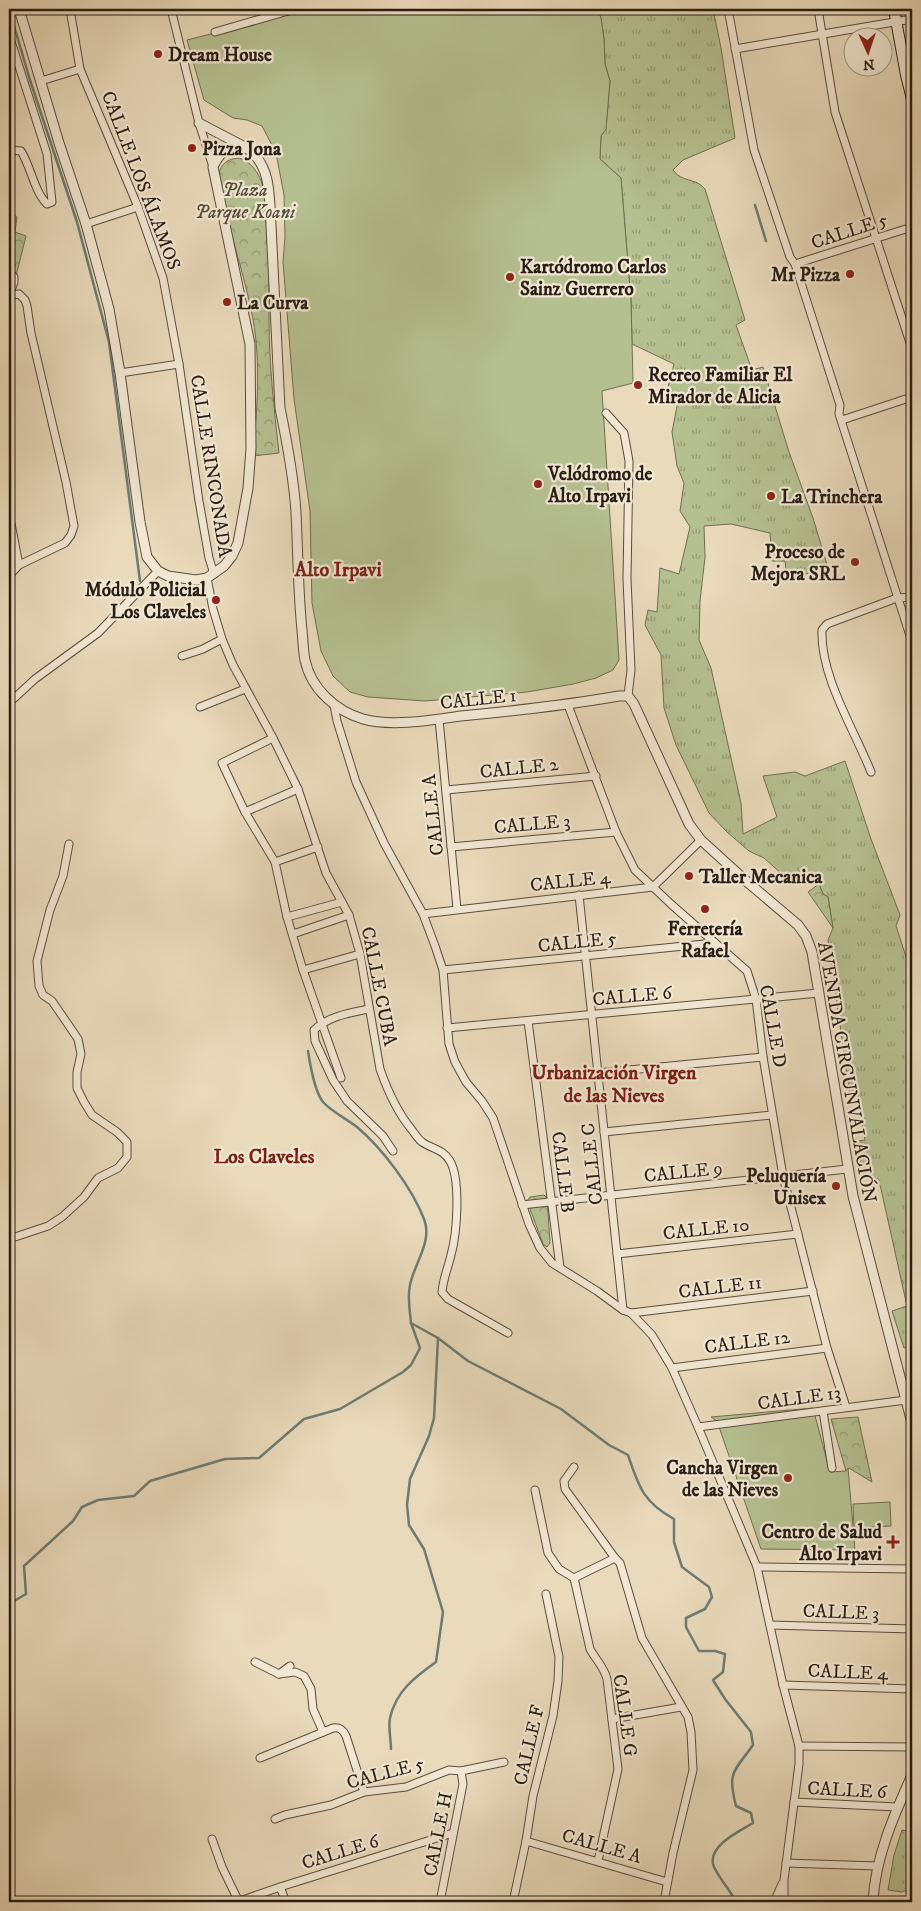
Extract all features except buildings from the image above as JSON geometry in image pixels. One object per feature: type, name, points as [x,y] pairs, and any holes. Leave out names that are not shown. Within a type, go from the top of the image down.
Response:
[{"type":"main road","points":[[894,9],[912,99]]},
{"type":"street","points":[[19,9],[59,143],[86,224],[109,309],[120,373],[140,522],[147,557],[158,571],[168,576],[196,580],[211,576],[224,566],[232,556],[239,536],[248,488],[251,448],[250,344],[226,237],[213,167],[199,123],[171,9]]},
{"type":"street","name":"CALLE LOS ÁLAMOS","points":[[70,9],[80,68],[138,206],[163,278],[179,364]]},
{"type":"street","points":[[214,32],[295,9]]},
{"type":"street","points":[[728,9],[754,150],[790,257],[795,264],[840,404],[839,414],[912,642]]},
{"type":"street","points":[[818,9],[835,112],[912,349]]},
{"type":"street","points":[[735,49],[912,19]]},
{"type":"street","points":[[9,34],[47,154],[53,199],[49,204],[42,198],[26,158],[21,151],[9,150]]},
{"type":"street","points":[[41,80],[80,68]]},
{"type":"street","points":[[199,123],[252,152],[261,163],[267,177],[280,408],[296,511],[297,575],[305,660],[314,682],[334,705],[356,782],[384,844],[423,914],[443,970],[449,1044],[466,1082],[493,1118],[522,1205],[540,1248],[552,1263],[623,1310],[631,1313],[652,1335],[672,1368],[757,1567],[783,1685],[799,1746],[800,1764],[784,1880],[784,1902]]},
{"type":"street","points":[[213,167],[223,151],[234,146],[243,146]]},
{"type":"street","points":[[86,224],[138,206]]},
{"type":"street","name":"CALLE 5","points":[[795,264],[912,227]]},
{"type":"street","points":[[9,272],[14,277],[9,295],[19,294],[25,300],[27,306],[33,342],[66,482],[74,526],[71,535],[65,543],[19,565],[9,576]]},
{"type":"street","points":[[120,373],[179,364]]},
{"type":"street","name":"CALLE RINCONADA","points":[[179,364],[211,576]]},
{"type":"street","points":[[842,420],[912,397]]},
{"type":"street","points":[[606,413],[624,433],[628,461],[627,579],[631,670],[628,696]]},
{"type":"street","points":[[9,513],[19,565]]},
{"type":"street","points":[[9,703],[35,680],[98,632],[158,571]]},
{"type":"street","name":"CALLE CUBA","points":[[211,576],[213,609],[222,639],[245,689],[273,738],[298,789],[326,873],[349,915],[360,954],[380,1070],[399,1113],[421,1142],[444,1153],[451,1163],[456,1185],[456,1227],[442,1292],[448,1299],[508,1333]]},
{"type":"street","points":[[871,772],[860,742],[834,690],[823,646],[822,630],[827,624],[897,598],[912,596]]},
{"type":"street","points":[[182,656],[203,649],[222,639]]},
{"type":"street","points":[[200,708],[245,689]]},
{"type":"street","name":"CALLE 1","points":[[334,705],[346,713],[365,720],[409,722],[568,705],[628,696]]},
{"type":"street","name":"AVENIDA CIRCUNVALACIÓN","points":[[628,696],[642,718],[689,824],[702,840],[744,880],[798,925],[806,936],[812,952],[847,1168],[912,1422]]},
{"type":"street","name":"CALLE D","points":[[568,705],[616,832],[635,870],[747,971],[756,999],[763,1057],[783,1176],[827,1348],[846,1407]]},
{"type":"street","name":"CALLE A","points":[[439,719],[457,909]]},
{"type":"street","points":[[273,738],[222,763],[245,812],[275,862],[287,917],[340,1078]]},
{"type":"street","name":"CALLE 2","points":[[446,790],[596,776]]},
{"type":"street","points":[[245,812],[298,789]]},
{"type":"street","name":"CALLE 3","points":[[451,847],[616,832]]},
{"type":"street","points":[[652,887],[702,840]]},
{"type":"street","points":[[9,1239],[48,1226],[62,1218],[84,1197],[98,1178],[118,1168],[127,1157],[127,1142],[117,1132],[92,1115],[84,1102],[77,1088],[77,1072],[81,1054],[78,1039],[52,1001],[43,995],[39,986],[37,961],[50,910],[63,876],[69,844]]},
{"type":"street","points":[[275,862],[318,847]]},
{"type":"street","name":"CALLE 4","points":[[423,914],[652,887]]},
{"type":"street","name":"CALLE C","points":[[579,895],[623,1310]]},
{"type":"street","points":[[287,917],[342,902]]},
{"type":"street","points":[[293,934],[349,915]]},
{"type":"street","name":"CALLE 5","points":[[443,970],[715,943]]},
{"type":"street","points":[[303,970],[360,954]]},
{"type":"street","name":"CALLE 6","points":[[447,1028],[819,994]]},
{"type":"street","points":[[369,1009],[331,1018],[314,1030],[314,1041],[333,1080],[347,1101],[382,1136],[393,1151]]},
{"type":"street","name":"CALLE B","points":[[528,1021],[560,1267]]},
{"type":"street","points":[[598,1073],[763,1057]]},
{"type":"street","points":[[604,1132],[772,1114]]},
{"type":"street","name":"CALLE 9","points":[[522,1205],[847,1168]]},
{"type":"street","name":"CALLE 10","points":[[617,1254],[798,1234]]},
{"type":"street","name":"CALLE 11","points":[[631,1313],[813,1291]]},
{"type":"street","name":"CALLE 12","points":[[672,1368],[827,1348]]},
{"type":"street","name":"CALLE 13","points":[[698,1427],[906,1400]]},
{"type":"street","points":[[823,1411],[832,1468]]},
{"type":"street","points":[[574,1467],[564,1481],[564,1490],[620,1563],[642,1638],[688,1717],[691,1732],[693,1770],[673,1853],[664,1902]]},
{"type":"street","points":[[535,1490],[548,1553],[559,1569],[574,1578],[615,1558]]},
{"type":"street","points":[[757,1567],[912,1569]]},
{"type":"street","name":"CALLE G","points":[[574,1578],[590,1649],[604,1668],[618,1769],[598,1861]]},
{"type":"street","name":"CALLE F","points":[[513,1902],[533,1796],[553,1716],[558,1681],[559,1657],[546,1594]]},
{"type":"street","name":"CALLE 3","points":[[770,1626],[912,1630]]},
{"type":"street","points":[[255,1662],[279,1674],[300,1673],[307,1679],[313,1697],[313,1709],[323,1732]]},
{"type":"street","points":[[279,1674],[290,1666]]},
{"type":"street","name":"CALLE 4","points":[[783,1685],[912,1689]]},
{"type":"street","points":[[612,1719],[681,1707]]},
{"type":"street","points":[[260,1758],[336,1728],[344,1731],[364,1792]]},
{"type":"street","points":[[799,1746],[912,1747]]},
{"type":"street","name":"CALLE 5","points":[[276,1819],[285,1815],[331,1805],[364,1792],[396,1790],[449,1770],[460,1771],[504,1762]]},
{"type":"street","name":"CALLE H","points":[[440,1902],[462,1784],[460,1771]]},
{"type":"street","points":[[873,1902],[877,1866],[897,1807],[912,1775]]},
{"type":"street","name":"CALLE 6","points":[[794,1802],[897,1807]]},
{"type":"street","name":"CALLE 6","points":[[238,1902],[453,1833]]},
{"type":"street","points":[[212,1840],[238,1902]]},
{"type":"street","name":"CALLE A","points":[[526,1841],[668,1882]]},
{"type":"street","points":[[786,1864],[877,1866]]},
{"type":"street","points":[[774,1902],[784,1880]]},
{"type":"street","points":[[280,1887],[286,1902]]},
{"type":"green space","points":[[310,9],[597,9],[601,18],[605,64],[610,81],[606,129],[601,136],[600,159],[621,178],[631,301],[633,383],[602,391],[619,660],[613,670],[596,678],[527,692],[425,701],[368,697],[350,692],[333,676],[321,651],[312,603],[310,511],[294,399],[283,262],[285,237],[284,195],[276,153],[262,126],[247,120],[233,118],[204,100],[187,40]]},
{"type":"green space","points":[[597,9],[713,9],[735,138],[683,160],[673,170],[680,177],[697,183],[705,189],[745,320],[736,325],[752,370],[763,367],[828,568],[787,579],[785,561],[772,561],[770,533],[731,524],[704,526],[705,557],[700,601],[699,640],[711,668],[741,803],[743,834],[777,817],[763,776],[795,772],[805,776],[845,761],[871,839],[900,915],[896,926],[912,975],[912,1346],[904,1348],[892,1311],[907,1306],[881,1189],[878,1179],[862,1178],[858,1141],[865,1140],[857,1099],[850,1096],[828,940],[833,928],[828,897],[823,894],[819,884],[809,875],[793,884],[764,858],[749,851],[709,813],[676,745],[664,708],[661,655],[645,625],[648,610],[657,612],[660,568],[679,574],[690,527],[680,511],[684,483],[677,466],[672,432],[678,401],[673,392],[667,391],[674,364],[632,344],[631,301],[621,178],[600,159],[601,136],[606,128],[610,81],[605,64],[601,18]]},
{"type":"green space","name":"Plaza Parque Koani","points":[[239,158],[255,169],[261,180],[266,200],[269,229],[270,353],[279,453],[253,456],[258,388],[257,353],[253,319],[218,175],[221,167],[226,162]]},
{"type":"green space","points":[[9,207],[11,213],[17,217],[15,232],[26,236],[16,276],[9,269]]},
{"type":"green space","points":[[819,884],[823,894],[828,897],[833,928],[808,892]]},
{"type":"green space","points":[[544,1195],[547,1198],[550,1243],[547,1247],[543,1244],[527,1201],[530,1197]]},
{"type":"green space","name":"Cancha Virgen de las Nieves","points":[[813,1408],[830,1472],[846,1471],[848,1468],[855,1550],[761,1549],[717,1421],[711,1417]]},
{"type":"green space","points":[[858,1417],[872,1482],[849,1468],[846,1471],[831,1419]]},
{"type":"green space","points":[[890,1502],[891,1526],[854,1528],[853,1504]]},
{"type":"green space","points":[[902,1830],[912,1832],[912,1888],[902,1892],[888,1890],[894,1855]]},
{"type":"waterway","points":[[9,9],[30,80],[77,222],[109,342],[140,581]]},
{"type":"waterway","points":[[755,205],[766,241]]},
{"type":"waterway","points":[[308,1051],[315,1085],[323,1102],[357,1127],[377,1146],[404,1182],[424,1219],[426,1227],[425,1244],[409,1290],[411,1323],[438,1338],[468,1361],[561,1409],[609,1445],[628,1455],[639,1485],[649,1500],[674,1519],[674,1542],[682,1567],[709,1587],[712,1597],[705,1609],[686,1618],[686,1627],[699,1651],[715,1651],[725,1654],[723,1672],[713,1680],[725,1699],[751,1732],[753,1745],[737,1767],[732,1778],[736,1806],[751,1813],[753,1823],[727,1839],[720,1845],[713,1857],[714,1867],[732,1895],[730,1902]]},
{"type":"waterway","points":[[9,1604],[26,1594],[24,1566],[73,1521],[82,1507],[98,1500],[134,1496],[150,1481],[225,1459],[259,1458],[304,1419],[340,1409],[403,1372],[411,1365],[420,1348],[411,1323]]},
{"type":"waterway","points":[[391,1749],[389,1722],[393,1708],[407,1685],[436,1662],[443,1612],[424,1549],[409,1525],[407,1505],[410,1479],[429,1436],[434,1418],[438,1338]]},
{"type":"place","name":"Dream House","points":[[158,54]]},
{"type":"place","name":"Pizza Jona","points":[[192,148]]},
{"type":"place","name":"Mr Pizza","points":[[850,274]]},
{"type":"place","name":"Kartódromo Carlos Sainz Guerrero","points":[[510,277]]},
{"type":"place","name":"La Curva","points":[[227,302]]},
{"type":"place","name":"Recreo Familiar El Mirador de Alicia","points":[[638,385]]},
{"type":"place","name":"Velódromo de Alto Irpavi","points":[[538,484]]},
{"type":"place","name":"La Trinchera","points":[[771,496]]},
{"type":"place","name":"Proceso de Mejora SRL","points":[[855,562]]},
{"type":"place","name":"Módulo Policial Los Claveles","points":[[216,600]]},
{"type":"place","name":"Taller Mecanica","points":[[689,876]]},
{"type":"place","name":"Ferretería Rafael","points":[[705,909]]},
{"type":"place","name":"Peluquería Unisex","points":[[836,1186]]},
{"type":"place","name":"Cancha Virgen de las Nieves","points":[[788,1478]]},
{"type":"place","name":"Centro de Salud Alto Irpavi","points":[[893,1542]]},
{"type":"district","name":"Alto Irpavi","points":[[338,569]]},
{"type":"district","name":"Urbanización Virgen de las Nieves","points":[[614,1084]]},
{"type":"district","name":"Los Claveles","points":[[264,1156]]}]
